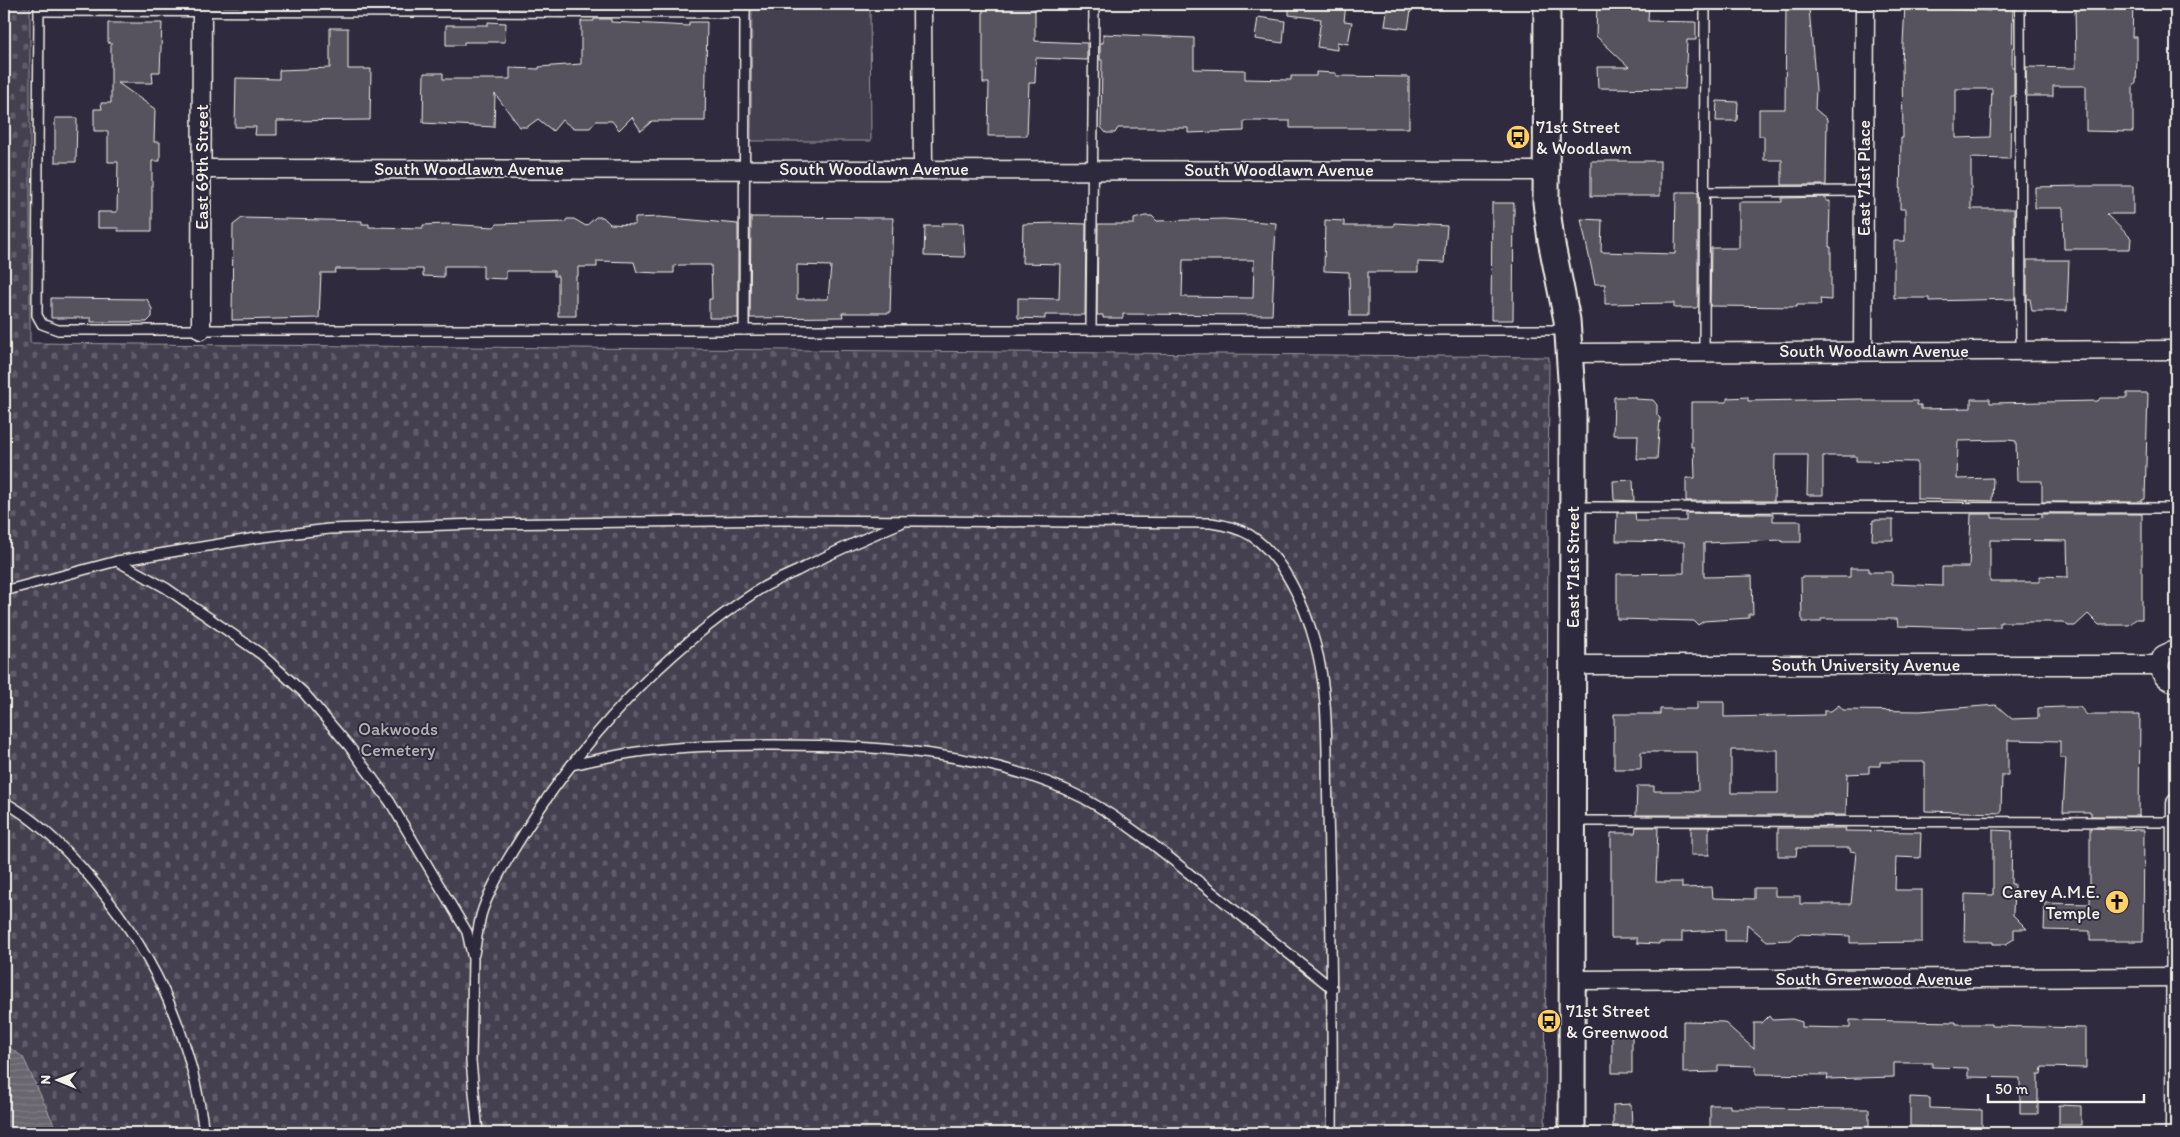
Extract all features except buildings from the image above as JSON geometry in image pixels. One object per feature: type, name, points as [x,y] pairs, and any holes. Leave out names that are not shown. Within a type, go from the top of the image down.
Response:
[{"type":"main road","name":"East 71st Street","points":[[1546,4],[1545,171],[1551,240],[1570,341],[1573,507],[1572,1133]]},
{"type":"street","points":[[922,4],[923,169]]},
{"type":"street","name":"East 71st Place","points":[[1863,351],[1865,4]]},
{"type":"street","name":"East 69th Street","points":[[201,330],[202,8]]},
{"type":"street","name":"South Woodlawn Avenue","points":[[202,169],[1545,171]]},
{"type":"street","name":"South Woodlawn Avenue","points":[[1570,341],[1704,352],[2176,350]]},
{"type":"street","points":[[2176,649],[2163,656],[2159,665],[2160,671],[2166,680],[2176,683]]},
{"type":"street","name":"South University Avenue","points":[[1573,665],[2159,665]]},
{"type":"street","points":[[2175,1133],[2176,803]]},
{"type":"street","name":"South Greenwood Avenue","points":[[1572,980],[2176,978]]},
{"type":"lane","points":[[1091,330],[1094,4]]},
{"type":"lane","points":[[1704,352],[1705,4]]},
{"type":"lane","points":[[2020,4],[2021,350]]},
{"type":"lane","points":[[744,330],[745,9],[39,7],[37,315],[42,324],[58,330],[201,330],[744,330],[1091,330],[1570,341]]},
{"type":"lane","points":[[1704,192],[1864,191]]},
{"type":"lane","points":[[1573,507],[2176,508]]},
{"type":"lane","points":[[4,591],[117,561],[256,538],[329,529],[451,525],[784,520],[1211,523],[1230,526],[1250,536],[1266,549],[1284,571],[1302,605],[1316,644],[1324,697],[1333,989],[1332,1133]]},
{"type":"lane","points":[[478,1133],[471,1061],[473,959],[483,911],[499,872],[570,765],[604,725],[646,682],[721,616],[759,590],[852,543],[906,521]]},
{"type":"lane","points":[[117,561],[166,588],[209,617],[261,654],[304,693],[349,746],[390,802],[454,906],[467,932],[473,959]]},
{"type":"lane","points":[[570,765],[636,752],[678,748],[724,745],[809,745],[884,749],[951,757],[1030,778],[1083,798],[1155,846],[1333,989]]},
{"type":"lane","points":[[4,802],[15,808],[57,841],[100,889],[140,944],[170,1002],[189,1057],[204,1133]]},
{"type":"lane","points":[[1573,821],[2176,822]]},
{"type":"green space","name":"Oakwoods Cemetery","points":[[4,4],[30,4],[30,343],[1549,357],[1545,1133],[4,1133]]},
{"type":"green space","points":[[752,4],[870,4],[871,141],[751,141]]},
{"type":"shaded area","points":[[4,1044],[23,1057],[58,1133],[4,1133]]},
{"type":"place","name":"71st Street & Woodlawn","points":[[1518,137]]},
{"type":"place","name":"Carey A.M.E. Temple","points":[[2117,902]]},
{"type":"place","name":"71st Street & Greenwood","points":[[1549,1021]]}]
